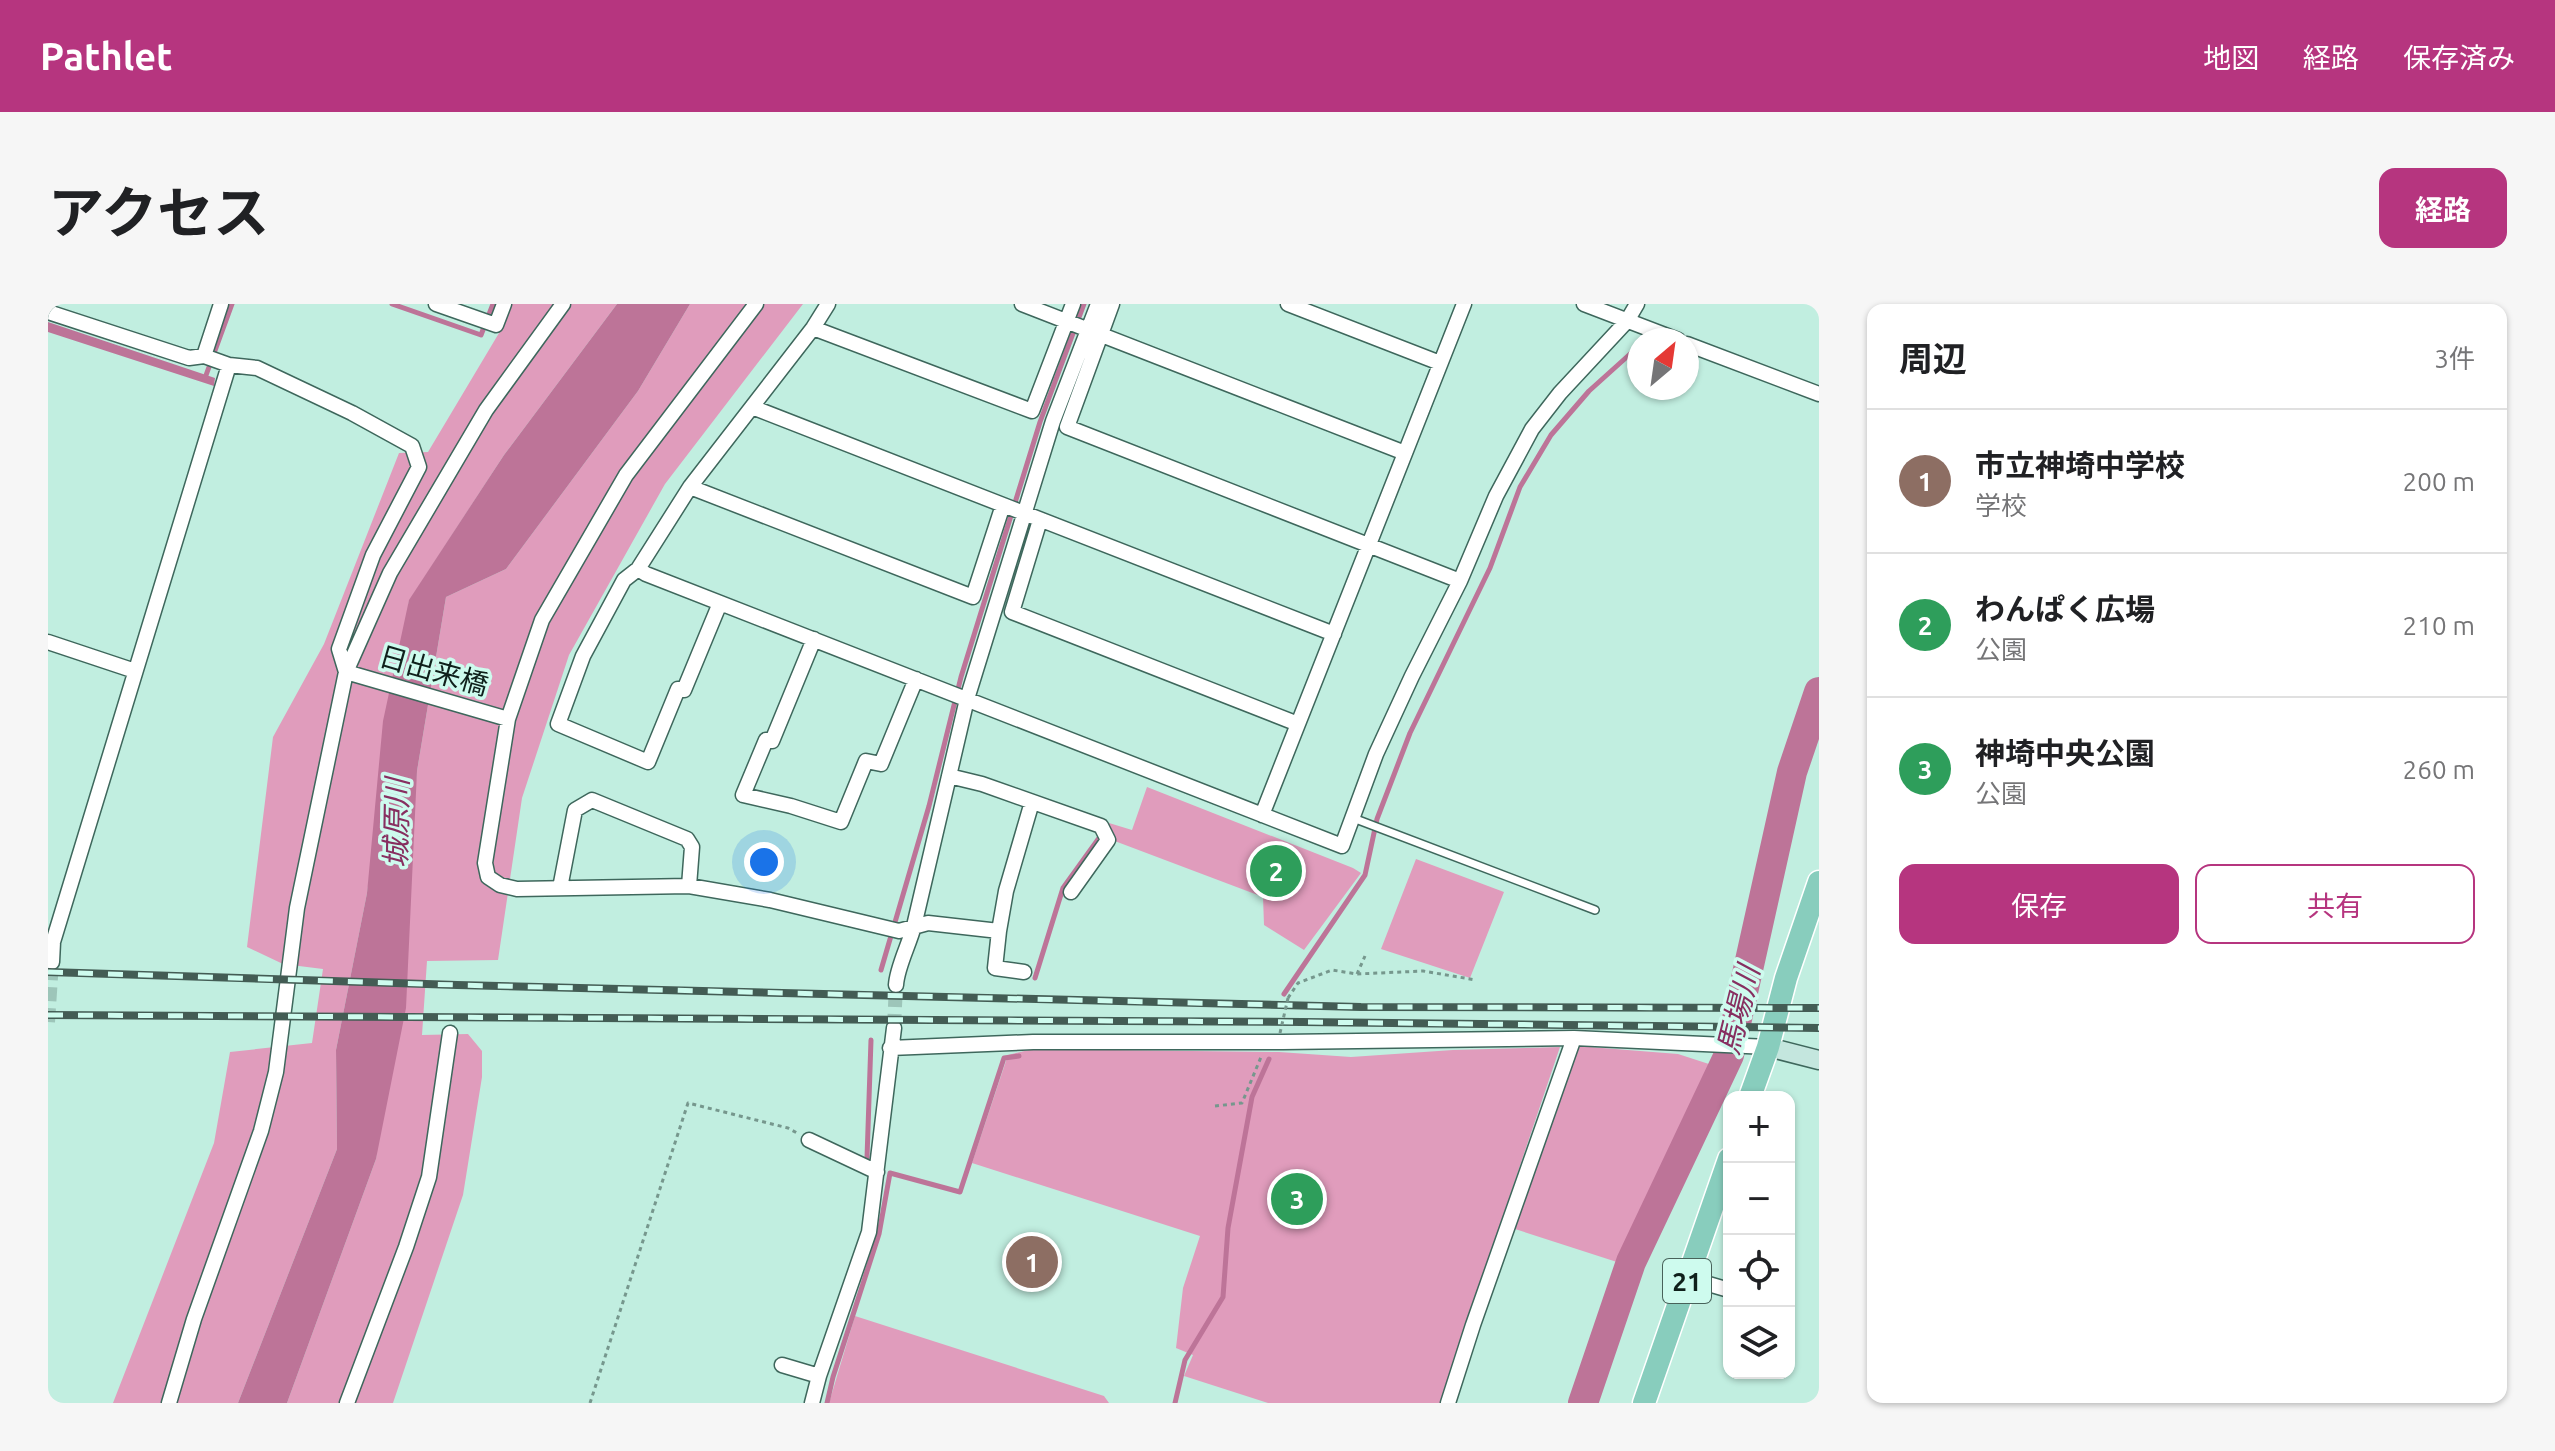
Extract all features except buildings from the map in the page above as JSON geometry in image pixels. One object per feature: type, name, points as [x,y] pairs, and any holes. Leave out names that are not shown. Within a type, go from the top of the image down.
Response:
[{"type":"main road","points":[[1751,1091],[1757,1047],[1819,884]]},
{"type":"main road","points":[[1757,1047],[1819,1060]]},
{"type":"main road","name":"21","points":[[1644,1403],[1728,1163]]},
{"type":"street","points":[[204,356],[221,304]]},
{"type":"street","points":[[436,304],[489,323],[504,304]]},
{"type":"street","points":[[169,1403],[194,1319],[261,1131],[276,1072],[297,908],[346,672],[390,573],[486,410],[563,304]]},
{"type":"street","points":[[756,304],[626,475],[542,620],[508,719],[485,863],[488,877],[500,885],[517,889],[689,886],[770,900],[893,930],[928,923],[999,931]]},
{"type":"street","points":[[720,603],[684,690],[678,689],[648,762],[558,724],[583,656],[624,580],[638,569],[690,487],[813,328],[828,304]]},
{"type":"street","points":[[1022,304],[1405,453]]},
{"type":"street","points":[[813,328],[1032,411],[1073,304]]},
{"type":"street","points":[[1098,304],[1067,427],[1460,581]]},
{"type":"street","points":[[1112,304],[1091,331],[1053,421],[1029,515],[1012,612],[1298,724]]},
{"type":"street","points":[[1288,304],[1440,363]]},
{"type":"street","points":[[1262,815],[1464,304]]},
{"type":"street","points":[[1584,304],[1646,328]]},
{"type":"street","points":[[638,569],[1342,846],[1359,821],[1388,728],[1460,581],[1496,496],[1532,429],[1560,393],[1627,321],[1637,304]]},
{"type":"street","points":[[48,312],[189,358],[204,356],[229,365],[257,368],[352,413],[412,446],[419,467],[373,555],[339,649],[346,672]]},
{"type":"street","points":[[1699,349],[1819,394]]},
{"type":"street","points":[[52,962],[53,942],[229,365]]},
{"type":"street","points":[[752,407],[1334,634]]},
{"type":"street","points":[[690,487],[973,597],[1003,505]]},
{"type":"street","points":[[896,985],[897,973],[906,956],[914,926],[949,776],[960,697],[1029,515]]},
{"type":"street","points":[[814,639],[772,741],[766,740],[743,795],[841,822],[866,761],[881,764],[916,679]]},
{"type":"street","points":[[48,642],[135,671]]},
{"type":"street","name":"日出来橋","points":[[346,672],[508,719]]},
{"type":"street","points":[[949,776],[982,784],[1101,826],[1108,840],[1071,892]]},
{"type":"street","points":[[560,888],[575,810],[592,800],[687,839],[692,847],[689,886]]},
{"type":"street","points":[[1024,972],[995,968],[1006,891],[1032,802]]},
{"type":"street","points":[[812,1403],[869,1232],[894,1028]]},
{"type":"street","points":[[347,1403],[429,1177],[450,1033]]},
{"type":"street","points":[[1448,1403],[1574,1038]]},
{"type":"street","points":[[890,1048],[1033,1042],[1574,1038],[1757,1047]]},
{"type":"street","points":[[809,1140],[877,1172]]},
{"type":"street","points":[[1688,1278],[1723,1288]]},
{"type":"street","points":[[782,1365],[819,1376]]},
{"type":"lane","points":[[1359,821],[1595,910]]},
{"type":"path","points":[[1357,974],[1365,956]]},
{"type":"path","points":[[1280,1033],[1288,998],[1298,983],[1332,970],[1357,974],[1423,971],[1476,980]]},
{"type":"path","points":[[1215,1106],[1242,1103],[1261,1057]]},
{"type":"path","points":[[590,1403],[688,1103],[788,1128],[809,1140]]},
{"type":"shaded area","points":[[510,304],[617,304],[504,455],[409,601],[367,893],[336,1050],[337,1149],[238,1403],[113,1403],[214,1143],[230,1052],[312,1043],[323,969],[283,964],[247,947],[273,737],[324,644],[399,453],[428,452],[502,328]]},
{"type":"shaded area","points":[[690,304],[803,304],[665,484],[569,655],[522,798],[498,960],[427,961],[422,1035],[468,1034],[482,1051],[482,1077],[463,1195],[393,1403],[287,1403],[376,1159],[417,771],[446,597],[506,569],[638,391]]},
{"type":"shaded area","points":[[1147,787],[1361,873],[1304,950],[1264,925],[1263,897],[1112,840],[1107,830],[1109,823],[1132,830]]},
{"type":"shaded area","points":[[1416,859],[1504,892],[1470,978],[1381,949]]},
{"type":"shaded area","points":[[1577,1046],[1678,1054],[1712,1065],[1620,1263],[1515,1229]]},
{"type":"shaded area","points":[[1560,1047],[1440,1403],[1268,1403],[1184,1376],[1193,1355],[1176,1348],[1183,1288],[1200,1236],[972,1163],[1008,1055],[1033,1049],[1279,1052],[1351,1057]]},
{"type":"shaded area","points":[[855,1316],[1104,1396],[1109,1403],[829,1403]]},
{"type":"water","name":"城原川","points":[[617,304],[690,304],[638,391],[506,569],[446,597],[417,771],[406,1008],[376,1159],[287,1403],[238,1403],[337,1149],[336,1050],[367,893],[383,721],[409,600],[504,455]]},
{"type":"water","points":[[48,322],[215,378],[214,386],[48,332]]},
{"type":"waterway","points":[[205,378],[232,304]]},
{"type":"waterway","points":[[392,304],[481,335],[493,304]]},
{"type":"waterway","points":[[881,970],[929,806],[961,677],[1040,422],[1084,304]]},
{"type":"waterway","points":[[1284,994],[1365,875],[1377,819],[1410,733],[1490,568],[1520,487],[1551,435],[1589,391],[1627,357]]},
{"type":"waterway","name":"馬場川","points":[[1583,1403],[1631,1262],[1729,1055],[1792,772],[1819,692]]},
{"type":"waterway","points":[[1035,978],[1063,888],[1099,838]]},
{"type":"waterway","points":[[867,1158],[871,1040]]},
{"type":"waterway","points":[[827,1403],[879,1234],[890,1173],[960,1192],[1004,1058],[1019,1056]]},
{"type":"waterway","points":[[1175,1403],[1185,1360],[1223,1297],[1228,1228],[1252,1097],[1269,1059]]},
{"type":"tunnel","points":[[48,1022],[52,962]]},
{"type":"tunnel","points":[[894,1028],[896,985]]},
{"type":"railway","points":[[48,972],[1361,1007],[1819,1008]]},
{"type":"railway","points":[[48,1015],[1819,1028]]},
{"type":"place","name":"わんぱく広場","points":[[1276,871]]},
{"type":"place","name":"神埼中央公園","points":[[1297,1199]]},
{"type":"place","name":"市立神埼中学校","points":[[1032,1262]]}]
